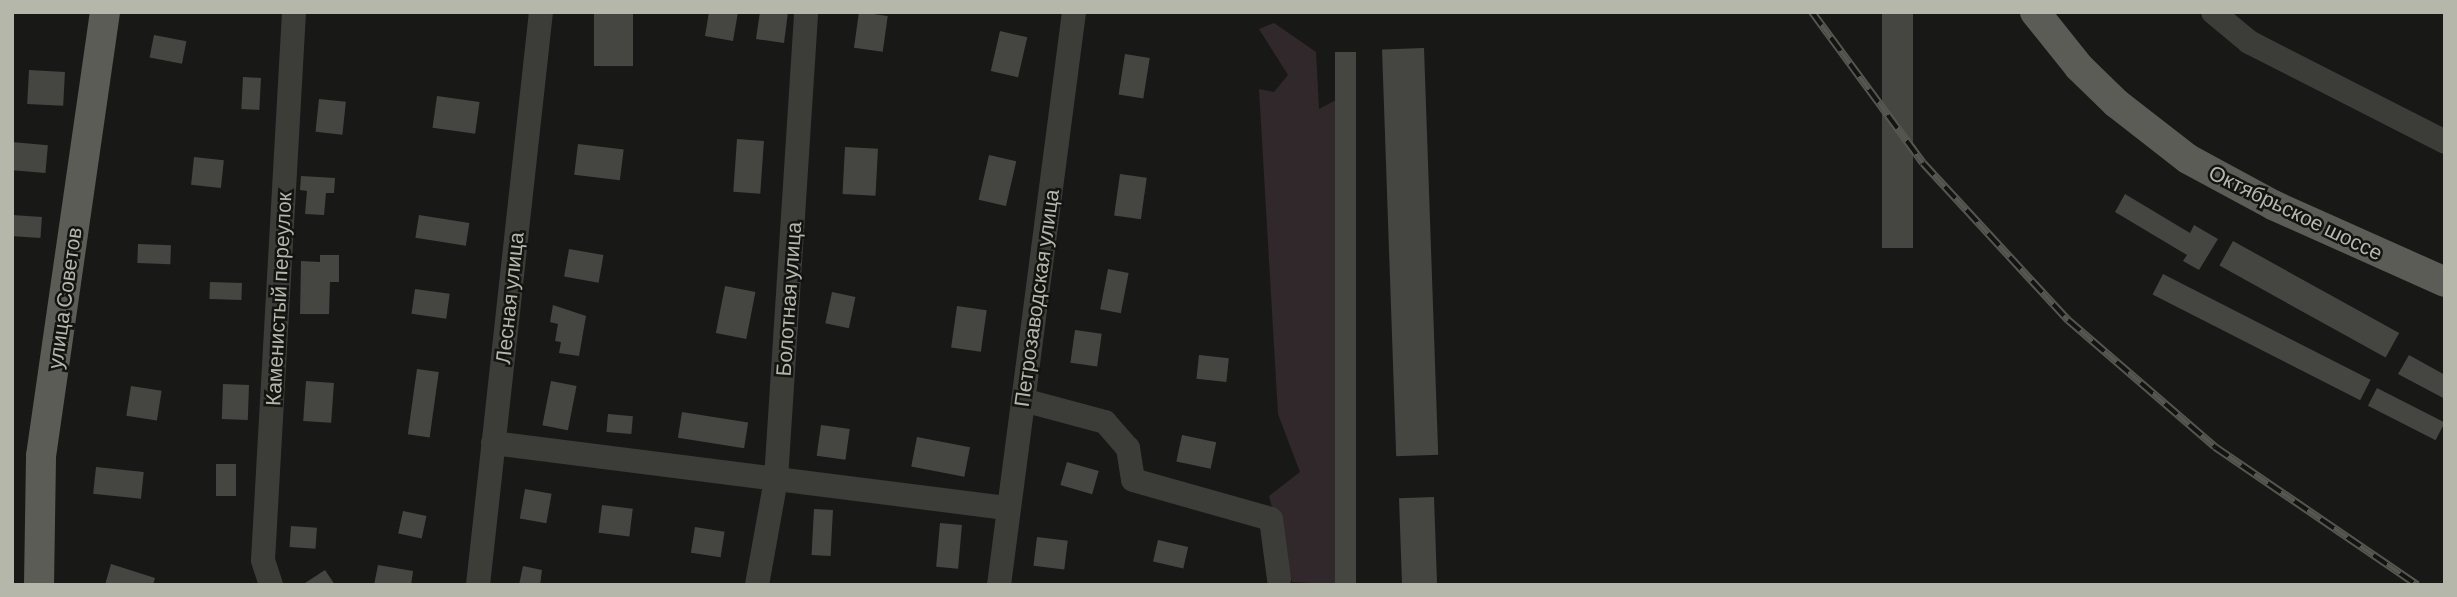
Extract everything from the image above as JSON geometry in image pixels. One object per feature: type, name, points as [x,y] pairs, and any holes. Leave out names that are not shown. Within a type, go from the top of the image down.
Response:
[{"type":"main road","name":"улица Советов","points":[[39,585],[41,456],[105,12]]},
{"type":"main road","name":"Октябрьское шоссе","points":[[2035,12],[2079,67],[2116,103],[2188,159],[2273,205],[2445,282]]},
{"type":"street","name":"Каменистый переулок","points":[[271,585],[263,560],[294,12]]},
{"type":"street","name":"Лесная улица","points":[[478,585],[541,12]]},
{"type":"street","name":"Болотная улица","points":[[757,585],[776,479],[806,12]]},
{"type":"street","name":"Петрозаводская улица","points":[[999,585],[1006,508],[1023,400],[1074,12]]},
{"type":"street","points":[[2213,12],[2249,41],[2445,142]]},
{"type":"street","points":[[1023,400],[1105,422],[1128,449],[1133,480],[1270,519],[1279,579]]},
{"type":"street","points":[[493,443],[1006,508]]},
{"type":"shaded area","points":[[1274,23],[1316,52],[1319,109],[1338,99],[1351,585],[1292,582],[1269,496],[1300,472],[1278,414],[1259,89],[1274,92],[1288,75],[1259,29]]},
{"type":"building","points":[[594,12],[633,12],[633,66],[594,66]]},
{"type":"building","points":[[709,12],[738,12],[733,41],[705,36]]},
{"type":"building","points":[[760,12],[788,12],[784,43],[756,39]]},
{"type":"building","points":[[859,12],[888,16],[883,52],[854,48]]},
{"type":"building","points":[[1882,12],[1913,12],[1913,248],[1882,248]]},
{"type":"building","points":[[1000,31],[1027,37],[1018,77],[991,71]]},
{"type":"building","points":[[154,35],[186,41],[182,64],[150,58]]},
{"type":"building","points":[[1424,48],[1438,455],[1396,456],[1382,49]]},
{"type":"building","points":[[1335,52],[1356,52],[1356,585],[1335,585]]},
{"type":"building","points":[[1125,54],[1150,58],[1143,98],[1119,94]]},
{"type":"building","points":[[29,70],[65,72],[63,106],[27,104]]},
{"type":"building","points":[[243,77],[261,78],[259,110],[241,109]]},
{"type":"building","points":[[437,96],[480,102],[475,134],[433,128]]},
{"type":"building","points":[[319,99],[346,102],[342,135],[316,132]]},
{"type":"building","points":[[737,139],[764,141],[760,194],[733,192]]},
{"type":"building","points":[[12,142],[48,145],[45,173],[12,170]]},
{"type":"building","points":[[578,144],[624,150],[620,180],[574,175]]},
{"type":"building","points":[[845,147],[878,149],[875,196],[843,194]]},
{"type":"building","points":[[989,155],[1016,161],[1006,206],[979,200]]},
{"type":"building","points":[[194,157],[224,160],[221,188],[191,185]]},
{"type":"building","points":[[1120,174],[1147,178],[1141,219],[1114,216]]},
{"type":"building","points":[[301,176],[335,178],[334,193],[326,193],[324,215],[305,214],[307,191],[300,190]]},
{"type":"building","points":[[2125,194],[2190,233],[2194,225],[2218,239],[2199,270],[2183,261],[2187,255],[2115,212]]},
{"type":"building","points":[[12,215],[42,217],[40,238],[12,236]]},
{"type":"building","points":[[419,215],[469,223],[466,246],[415,238]]},
{"type":"building","points":[[2233,241],[2399,333],[2386,358],[2219,265]]},
{"type":"building","points":[[138,244],[171,245],[170,264],[137,263]]},
{"type":"building","points":[[569,249],[603,255],[599,283],[564,277]]},
{"type":"building","points":[[320,255],[339,255],[339,282],[330,282],[329,314],[300,314],[301,261],[320,262]]},
{"type":"building","points":[[1108,269],[1129,273],[1121,313],[1100,309]]},
{"type":"building","points":[[2163,274],[2371,380],[2360,400],[2153,294]]},
{"type":"building","points":[[210,282],[242,283],[241,300],[209,299]]},
{"type":"building","points":[[725,286],[755,292],[746,339],[716,333]]},
{"type":"building","points":[[415,289],[450,294],[446,319],[412,314]]},
{"type":"building","points":[[832,292],[855,297],[849,328],[825,323]]},
{"type":"building","points":[[553,305],[586,316],[579,356],[559,353],[561,342],[555,341],[558,324],[550,322]]},
{"type":"building","points":[[957,306],[987,310],[981,352],[951,348]]},
{"type":"building","points":[[1075,330],[1102,334],[1097,366],[1070,363]]},
{"type":"building","points":[[1199,355],[1229,358],[1226,382],[1196,379]]},
{"type":"building","points":[[2409,355],[2445,375],[2445,399],[2398,374]]},
{"type":"building","points":[[417,369],[439,372],[430,437],[408,434]]},
{"type":"building","points":[[306,381],[334,383],[331,423],[303,421]]},
{"type":"building","points":[[551,381],[577,386],[568,430],[542,425]]},
{"type":"building","points":[[223,384],[249,385],[248,420],[222,419]]},
{"type":"building","points":[[131,386],[162,391],[157,420],[126,416]]},
{"type":"building","points":[[2377,388],[2445,423],[2436,440],[2368,406]]},
{"type":"building","points":[[682,412],[748,422],[744,448],[678,438]]},
{"type":"building","points":[[608,414],[633,416],[631,434],[606,432]]},
{"type":"building","points":[[821,425],[850,429],[845,460],[817,456]]},
{"type":"building","points":[[1182,435],[1216,442],[1211,469],[1176,461]]},
{"type":"building","points":[[917,437],[970,447],[964,477],[911,466]]},
{"type":"building","points":[[1067,462],[1099,471],[1092,494],[1060,485]]},
{"type":"building","points":[[216,464],[236,464],[236,496],[216,496]]},
{"type":"building","points":[[96,467],[144,472],[141,499],[93,494]]},
{"type":"building","points":[[525,489],[552,494],[546,523],[520,519]]},
{"type":"building","points":[[1434,497],[1437,585],[1402,585],[1399,498]]},
{"type":"building","points":[[602,505],[633,509],[629,537],[599,533]]},
{"type":"building","points":[[814,509],[833,510],[831,556],[812,555]]},
{"type":"building","points":[[403,511],[426,516],[422,538],[398,533]]},
{"type":"building","points":[[940,523],[962,525],[958,569],[936,567]]},
{"type":"building","points":[[291,526],[317,528],[315,549],[290,547]]},
{"type":"building","points":[[695,527],[725,532],[721,557],[691,553]]},
{"type":"building","points":[[1037,537],[1068,541],[1064,570],[1033,566]]},
{"type":"building","points":[[1158,540],[1188,547],[1183,568],[1153,561]]},
{"type":"building","points":[[111,564],[155,578],[153,585],[105,585]]},
{"type":"building","points":[[378,565],[413,571],[411,585],[374,585]]},
{"type":"building","points":[[523,566],[542,570],[540,585],[519,585]]},
{"type":"building","points":[[325,570],[335,585],[302,585]]},
{"type":"railway","points":[[1812,12],[1923,163],[2068,320],[2215,447],[2417,585]]}]
